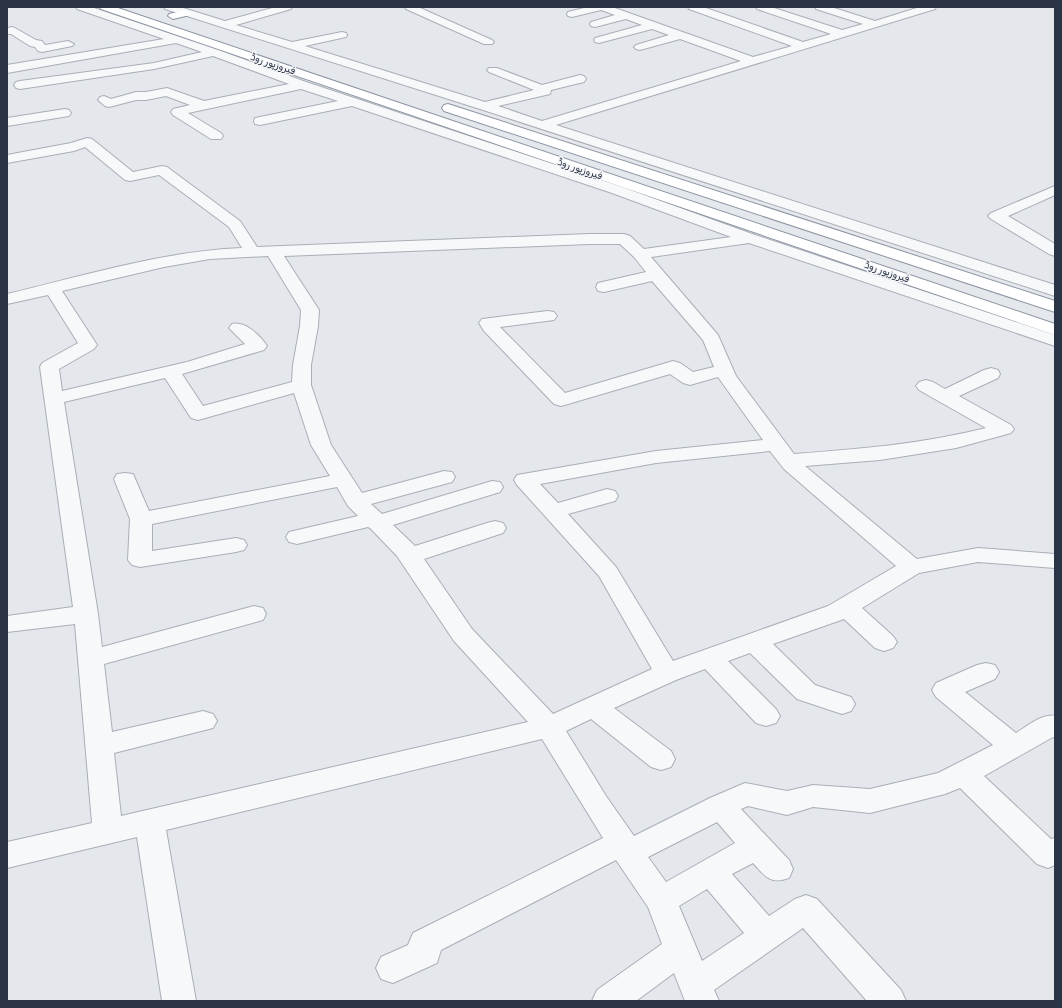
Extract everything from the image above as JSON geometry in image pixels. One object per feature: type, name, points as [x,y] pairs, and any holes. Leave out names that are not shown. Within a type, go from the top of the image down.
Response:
[{"type":"highway","name":"فیروزپور روڈ","points":[[105,7],[414,112],[973,307],[1055,330]]},
{"type":"highway","name":"فیروزپور روڈ","points":[[145,7],[176,12],[1055,307]]},
{"type":"highway","points":[[197,38],[222,28]]},
{"type":"highway","points":[[400,117],[414,112]]},
{"type":"street","points":[[81,7],[178,39],[302,85],[617,190],[750,238],[973,307],[1055,341]]},
{"type":"street","points":[[222,28],[287,7]]},
{"type":"street","points":[[572,14],[601,7],[752,61]]},
{"type":"street","points":[[693,7],[803,46]]},
{"type":"street","points":[[761,7],[842,34]]},
{"type":"street","points":[[820,7],[874,24]]},
{"type":"street","points":[[890,7],[907,14]]},
{"type":"street","points":[[542,125],[931,7]]},
{"type":"street","points":[[417,8],[488,42]]},
{"type":"street","points":[[595,24],[625,16]]},
{"type":"street","points":[[599,40],[653,25]]},
{"type":"street","points":[[222,28],[293,45],[1055,291]]},
{"type":"street","points":[[7,32],[13,30],[34,44],[38,43],[42,49],[77,43]]},
{"type":"street","points":[[128,34],[148,30]]},
{"type":"street","points":[[293,45],[342,35]]},
{"type":"street","points":[[640,47],[680,35]]},
{"type":"street","points":[[7,57],[12,68],[178,39]]},
{"type":"street","points":[[758,50],[772,55]]},
{"type":"street","points":[[20,85],[154,66],[214,52]]},
{"type":"street","points":[[484,106],[546,91],[493,70]]},
{"type":"street","points":[[244,97],[226,91],[288,79]]},
{"type":"street","points":[[541,89],[580,79]]},
{"type":"street","points":[[216,136],[177,112],[203,105],[302,85]]},
{"type":"street","points":[[104,100],[109,103],[136,96],[146,96],[167,92],[203,105]]},
{"type":"street","points":[[260,122],[354,102]]},
{"type":"street","points":[[7,122],[65,113]]},
{"type":"street","points":[[7,159],[74,147],[87,142],[130,176],[162,170],[235,224],[263,252],[310,310],[309,326],[302,365],[301,384],[321,445],[356,501],[409,556],[463,635],[549,727],[625,848],[661,901],[699,992],[766,936],[806,909],[889,1001]]},
{"type":"street","points":[[1055,190],[996,216],[1055,251]]},
{"type":"street","points":[[7,299],[164,262],[210,254],[589,238],[624,239],[640,254],[656,275],[712,339],[727,377],[789,461],[912,567]]},
{"type":"street","points":[[640,254],[750,238]]},
{"type":"street","points":[[604,287],[656,275]]},
{"type":"street","points":[[52,288],[88,345],[49,367],[86,614],[108,832]]},
{"type":"street","points":[[548,316],[488,323],[490,327],[561,400],[673,367],[690,379],[724,370]]},
{"type":"street","points":[[54,399],[170,371],[258,346],[238,328]]},
{"type":"street","points":[[170,371],[198,414],[301,384]]},
{"type":"street","points":[[945,396],[991,374]]},
{"type":"street","points":[[789,461],[880,454],[956,442],[1004,429],[926,386]]},
{"type":"street","points":[[667,674],[608,572],[524,480],[656,457],[752,448],[776,444]]},
{"type":"street","points":[[356,501],[444,477]]},
{"type":"street","points":[[125,479],[141,519],[140,560],[236,545]]},
{"type":"street","points":[[141,519],[342,480]]},
{"type":"street","points":[[297,537],[375,521],[492,487]]},
{"type":"street","points":[[552,511],[607,496]]},
{"type":"street","points":[[409,556],[494,528]]},
{"type":"street","points":[[7,855],[348,776],[549,727],[667,674],[837,612],[912,567],[978,555],[1055,561]]},
{"type":"street","points":[[846,607],[884,642]]},
{"type":"street","points":[[7,624],[86,614]]},
{"type":"street","points":[[90,659],[254,614]]},
{"type":"street","points":[[755,642],[806,692],[842,704]]},
{"type":"street","points":[[710,658],[766,716]]},
{"type":"street","points":[[986,672],[945,690],[1014,747]]},
{"type":"street","points":[[594,707],[661,759]]},
{"type":"street","points":[[99,746],[203,721]]},
{"type":"street","points":[[393,968],[425,953],[424,943],[625,848],[745,794],[787,803],[813,796],[870,801],[946,783],[1052,725],[1055,728]]},
{"type":"street","points":[[963,773],[1048,855],[1055,850]]},
{"type":"street","points":[[720,806],[778,870]]},
{"type":"street","points":[[150,822],[179,1001]]},
{"type":"street","points":[[661,901],[710,871],[756,846]]},
{"type":"street","points":[[710,871],[766,936]]},
{"type":"street","points":[[609,1001],[681,949]]}]
